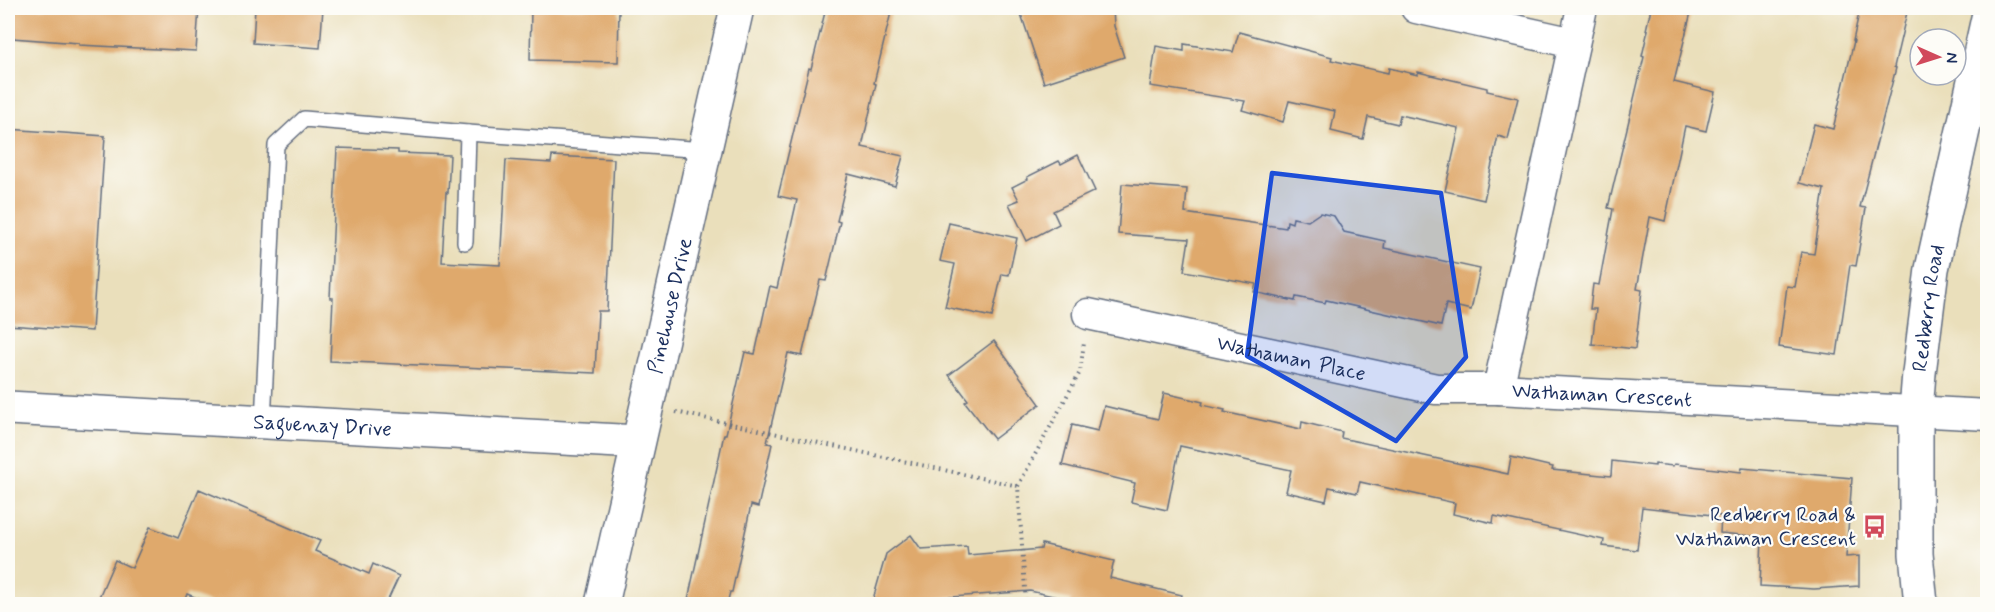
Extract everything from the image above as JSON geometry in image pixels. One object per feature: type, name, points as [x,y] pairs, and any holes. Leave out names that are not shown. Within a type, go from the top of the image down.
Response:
[{"type":"street","name":"Pinehouse Drive","points":[[602,604],[737,8]]},
{"type":"street","points":[[1416,8],[1574,43]]},
{"type":"street","name":"Wathaman Crescent","points":[[1582,8],[1498,389],[1988,415]]},
{"type":"street","name":"Redberry Road","points":[[1921,604],[1916,554],[1916,411],[1932,269],[1988,18]]},
{"type":"street","name":"Wathaman Place","points":[[1088,314],[1436,388],[1498,389]]},
{"type":"street","name":"Saguenay Drive","points":[[8,408],[638,441]]},
{"type":"lane","points":[[263,422],[276,145],[304,119],[705,150]]},
{"type":"lane","points":[[465,242],[468,133]]},
{"type":"path","points":[[1026,604],[1018,486],[1080,372]]},
{"type":"path","points":[[646,407],[1018,486]]},
{"type":"highlighted area","points":[[1272,173],[1441,193],[1466,357],[1396,441],[1247,356]]},
{"type":"building","points":[[14,8],[199,8],[196,51],[79,45],[79,43],[12,38]]},
{"type":"building","points":[[255,8],[323,8],[320,48],[253,43]]},
{"type":"building","points":[[531,8],[619,8],[618,62],[530,60]]},
{"type":"building","points":[[826,8],[892,8],[862,147],[903,156],[895,186],[848,174],[837,221],[840,222],[826,281],[820,280],[802,356],[788,353],[767,443],[772,444],[758,507],[751,505],[732,592],[730,592],[727,604],[687,604],[724,434],[726,434],[745,352],[755,354],[770,286],[777,288],[797,200],[778,196]]},
{"type":"building","points":[[1019,8],[1113,8],[1114,26],[1124,57],[1044,83]]},
{"type":"building","points":[[1651,8],[1692,8],[1674,82],[1715,92],[1706,131],[1685,126],[1665,221],[1650,217],[1637,289],[1642,290],[1635,349],[1592,344],[1596,309],[1590,309],[1593,284],[1599,285],[1613,209],[1608,208],[1644,57],[1642,56]]},
{"type":"building","points":[[1860,8],[1908,8],[1894,67],[1896,68],[1860,207],[1866,208],[1856,266],[1850,265],[1837,355],[1779,347],[1787,286],[1795,287],[1801,252],[1814,254],[1824,189],[1799,183],[1814,124],[1833,129]]},
{"type":"building","points":[[1239,32],[1332,57],[1331,60],[1388,73],[1389,68],[1418,75],[1418,72],[1487,88],[1487,91],[1518,98],[1508,139],[1498,136],[1484,200],[1445,191],[1459,128],[1400,115],[1398,124],[1368,117],[1363,139],[1331,131],[1335,111],[1289,101],[1283,122],[1242,110],[1245,101],[1150,86],[1156,46],[1184,51],[1184,44],[1233,52]]},
{"type":"building","points":[[8,129],[105,136],[92,331],[8,325]]},
{"type":"building","points":[[337,148],[450,155],[442,262],[500,265],[506,160],[551,163],[552,156],[614,159],[607,311],[598,311],[595,373],[330,361],[333,298],[330,298]]},
{"type":"building","points":[[1078,155],[1095,191],[1053,211],[1059,224],[1027,241],[1009,204],[1019,200],[1012,187],[1059,161],[1061,164]]},
{"type":"building","points":[[1122,184],[1187,189],[1185,213],[1286,228],[1287,221],[1292,223],[1293,218],[1308,221],[1320,213],[1334,216],[1344,232],[1385,241],[1384,248],[1480,269],[1471,310],[1446,304],[1441,326],[1326,300],[1325,303],[1296,297],[1295,301],[1254,292],[1256,284],[1184,271],[1189,239],[1118,234]]},
{"type":"building","points":[[949,223],[1017,238],[1009,275],[1002,274],[992,317],[945,307],[955,264],[940,261]]},
{"type":"building","points":[[994,341],[1040,404],[994,439],[965,402],[968,400],[949,375]]},
{"type":"building","points":[[1164,393],[1203,402],[1202,405],[1225,410],[1224,412],[1301,429],[1302,422],[1342,432],[1341,438],[1508,474],[1511,457],[1553,467],[1552,470],[1611,476],[1612,461],[1655,466],[1655,464],[1673,466],[1674,464],[1741,472],[1742,468],[1852,478],[1846,557],[1859,556],[1859,586],[1814,589],[1760,586],[1762,537],[1720,533],[1721,516],[1642,507],[1637,550],[1603,546],[1604,540],[1494,516],[1493,523],[1453,514],[1455,503],[1360,482],[1357,493],[1329,487],[1326,501],[1286,492],[1291,470],[1180,446],[1167,510],[1131,502],[1135,483],[1062,465],[1072,425],[1098,431],[1104,406],[1158,419]]},
{"type":"building","points":[[199,489],[320,541],[315,551],[369,574],[373,564],[399,576],[386,604],[213,604],[187,594],[183,604],[96,604],[115,560],[132,568],[150,527],[178,538]]},
{"type":"building","points":[[911,535],[921,549],[967,546],[968,555],[1041,549],[1042,544],[1114,561],[1110,578],[1182,595],[1180,604],[1069,604],[1071,600],[1030,591],[872,603],[886,554]]},
{"type":"place","name":"Redberry Road & Wathaman Crescent","points":[[1874,526]]}]
